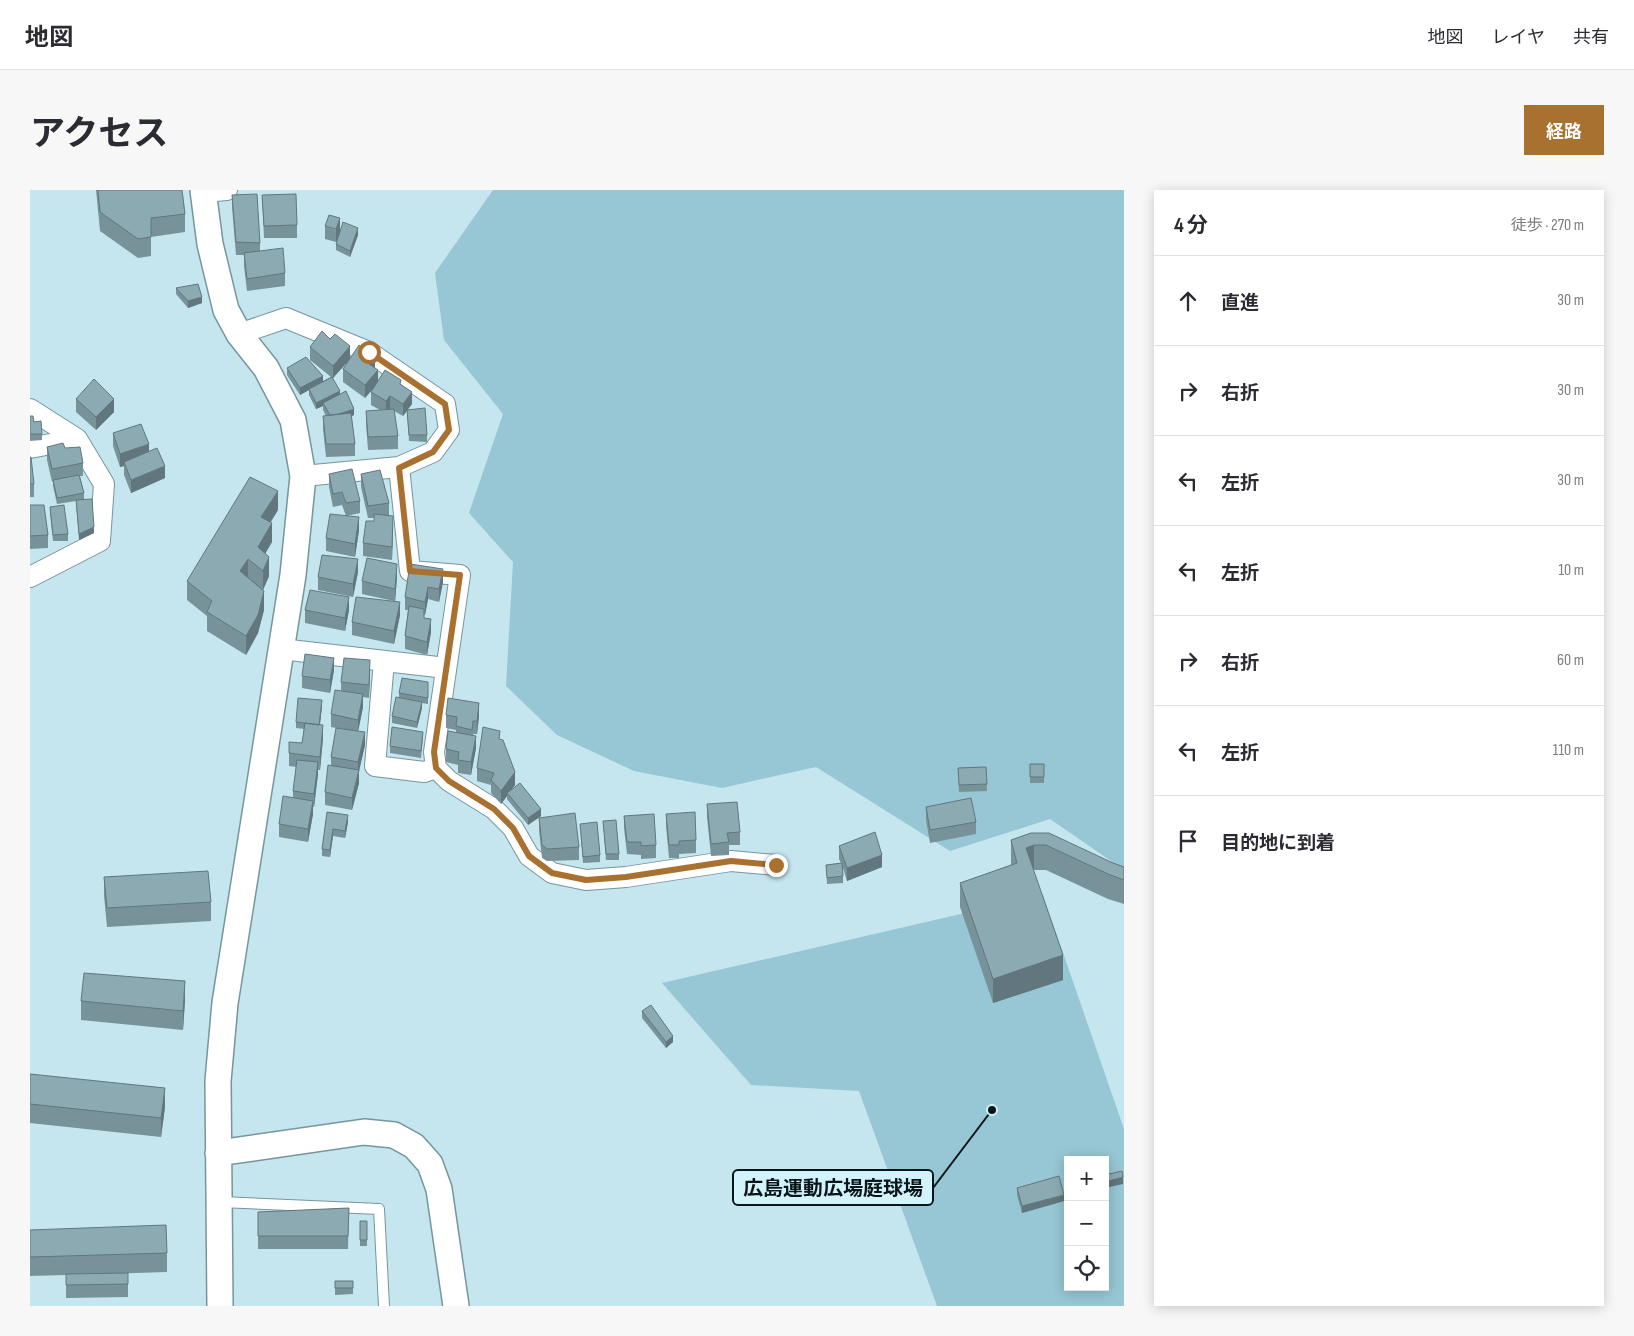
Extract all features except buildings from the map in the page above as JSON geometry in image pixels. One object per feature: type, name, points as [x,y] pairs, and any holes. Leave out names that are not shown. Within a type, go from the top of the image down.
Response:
[{"type":"street","points":[[211,191],[210,244],[226,310],[239,334],[266,368],[293,420],[303,476],[293,575],[225,1003],[218,1081],[220,1306]]},
{"type":"street","points":[[239,334],[286,318],[369,352],[445,404],[449,430],[433,452],[399,468],[303,476]]},
{"type":"street","points":[[30,409],[77,439],[104,484],[100,541],[30,577]]},
{"type":"street","points":[[30,448],[77,439]]},
{"type":"street","points":[[399,468],[410,571],[460,575],[434,752],[436,768],[449,781],[494,809],[513,828],[529,856],[552,873],[586,880],[626,877],[731,861],[776,865]]},
{"type":"street","points":[[281,649],[446,668]]},
{"type":"street","points":[[384,660],[375,766],[424,772],[436,768]]},
{"type":"street","points":[[218,1153],[364,1132],[394,1135],[414,1146],[430,1164],[439,1189],[456,1306]]},
{"type":"lane","points":[[218,1202],[379,1209],[384,1306]]},
{"type":"shaded area","points":[[493,190],[1124,190],[1124,870],[1050,819],[950,851],[816,767],[722,788],[634,771],[557,735],[506,686],[513,562],[469,513],[503,414],[444,340],[435,273]]},
{"type":"shaded area","points":[[1043,895],[1124,1129],[1124,1306],[937,1306],[859,1091],[751,1085],[662,983]]},
{"type":"place","name":"広島運動広場庭球場","points":[[992,1110]]},
{"type":"route","points":[[369,352],[445,404],[449,430],[433,452],[399,468],[410,571],[460,575],[434,752],[436,768],[449,781],[494,809],[513,828],[529,856],[552,873],[586,880],[626,877],[731,861],[776,865]]}]
